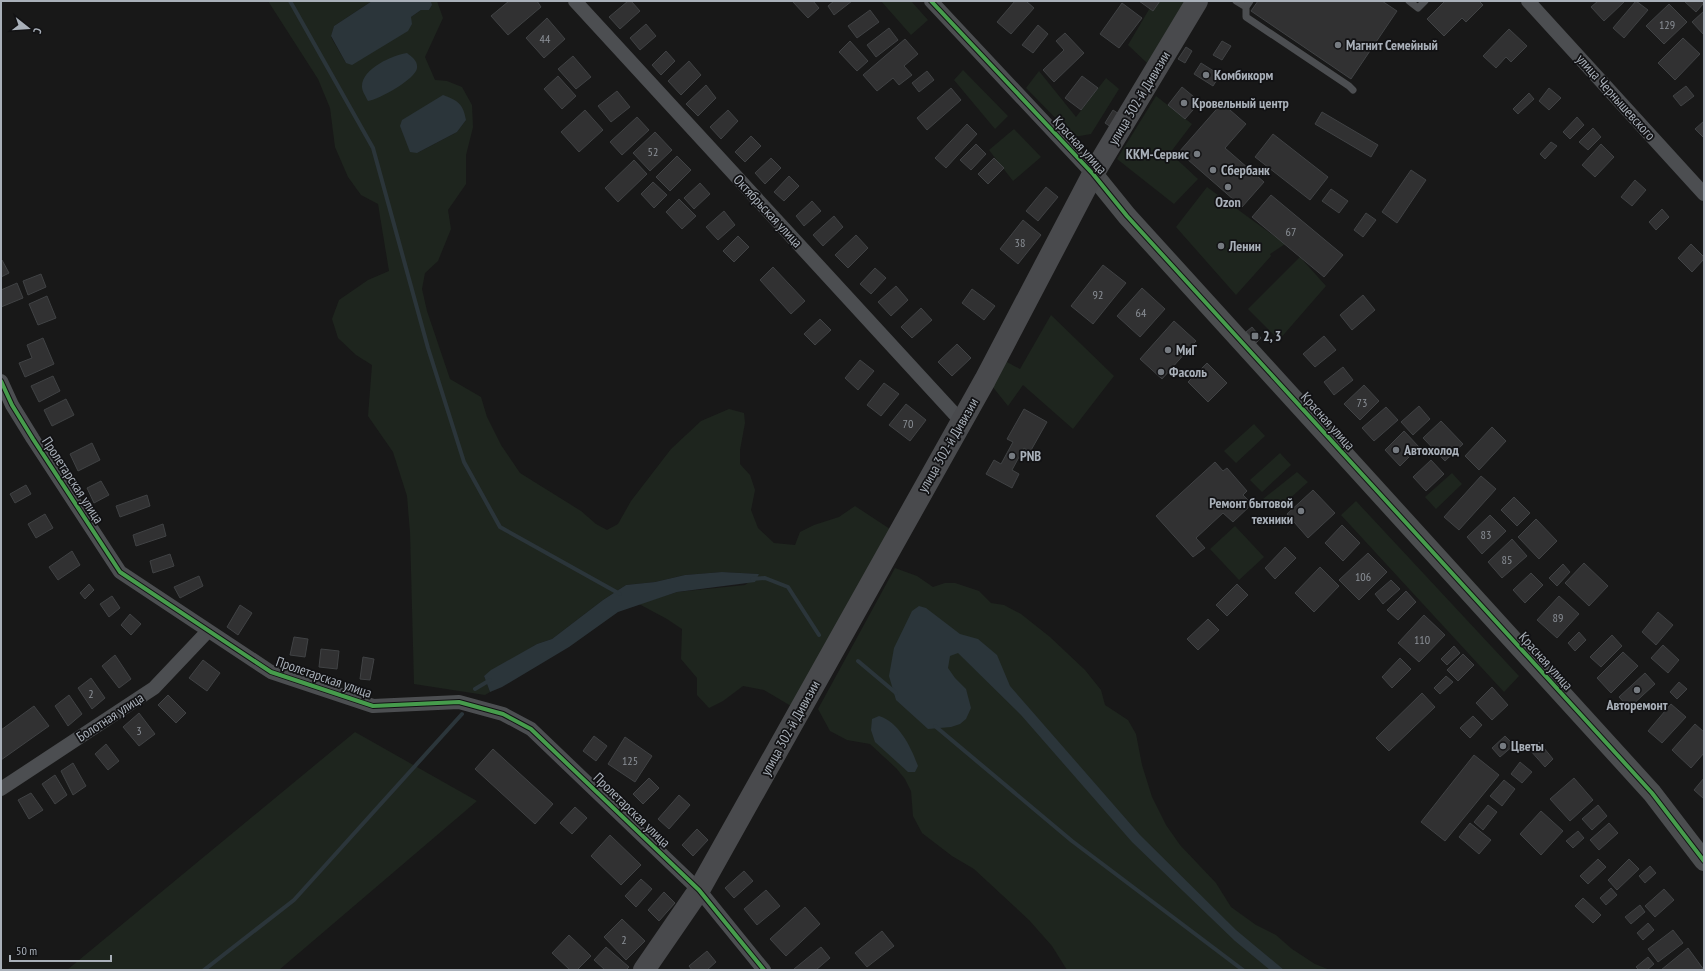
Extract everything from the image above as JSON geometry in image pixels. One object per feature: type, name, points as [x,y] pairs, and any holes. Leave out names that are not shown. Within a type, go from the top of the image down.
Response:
[{"type":"main road","name":"улица 302-й Дивизии","points":[[644,970],[699,890],[985,380],[1093,174],[1198,1]]},
{"type":"street","name":"Октябрьская улица","points":[[575,1],[962,421]]},
{"type":"street","name":"Красная улица","points":[[931,1],[1093,174],[1127,216],[1652,793],[1704,861]]},
{"type":"street","name":"улица Чернышевского","points":[[1528,1],[1704,194]]},
{"type":"street","name":"Пролетарская улица","points":[[1,381],[12,405],[33,439],[120,572],[271,672],[373,706],[460,702],[504,714],[531,729],[699,890],[764,970]]},
{"type":"street","name":"Болотная улица","points":[[1,789],[154,688],[208,631]]},
{"type":"lane","points":[[1236,1],[1248,4],[1246,17],[1350,86],[1353,90]]},
{"type":"lane","points":[[1409,1],[1418,8],[1425,1]]},
{"type":"shaded area","points":[[268,1],[372,1],[334,26],[331,37],[346,63],[421,10],[429,10],[432,5],[431,1],[437,1],[443,18],[425,57],[435,80],[447,81],[462,87],[472,105],[473,127],[466,155],[466,184],[448,210],[451,229],[438,261],[425,273],[422,289],[427,311],[450,379],[481,397],[487,417],[501,445],[520,473],[581,511],[596,524],[607,530],[618,524],[631,501],[671,449],[701,421],[729,409],[744,413],[745,423],[740,450],[740,464],[750,475],[755,490],[751,510],[758,528],[774,543],[795,545],[800,532],[814,525],[839,517],[855,506],[890,529],[791,706],[764,690],[743,686],[723,701],[709,708],[697,695],[697,678],[681,659],[682,629],[639,604],[677,592],[745,585],[759,574],[722,572],[685,575],[655,582],[626,585],[603,600],[552,639],[537,644],[484,676],[490,692],[485,695],[414,684],[410,532],[407,496],[393,452],[368,416],[372,365],[356,355],[338,338],[332,319],[339,300],[368,280],[389,271],[378,204],[361,195],[348,177],[335,147],[330,108],[318,79]],"holes":[[[466,120],[457,132],[417,153]]]},
{"type":"shaded area","points":[[372,1],[431,1],[432,5],[429,10],[421,10],[411,17],[412,24],[408,31],[352,65],[346,63],[331,36],[334,26]]},
{"type":"shaded area","points":[[881,1],[911,1],[928,20],[911,35]]},
{"type":"shaded area","points":[[1154,1],[1188,1],[1147,63],[1128,45]]},
{"type":"shaded area","points":[[407,53],[417,63],[415,73],[396,88],[380,97],[368,101],[362,87],[363,80],[367,74],[386,60]]},
{"type":"shaded area","points":[[963,70],[1008,116],[995,129],[954,80]]},
{"type":"shaded area","points":[[1039,71],[1076,117],[1106,78],[1119,89],[1091,134],[1074,137],[1026,88]]},
{"type":"shaded area","points":[[443,95],[459,103],[466,120],[457,132],[417,153],[410,152],[400,126],[402,120]]},
{"type":"shaded area","points":[[1156,96],[1192,124],[1170,153],[1198,179],[1174,204],[1117,159]]},
{"type":"shaded area","points":[[1014,129],[1041,157],[1013,181],[989,150]]},
{"type":"shaded area","points":[[1207,187],[1285,244],[1270,254],[1271,256],[1236,295],[1176,227]]},
{"type":"shaded area","points":[[1300,257],[1326,286],[1279,340],[1248,309]]},
{"type":"shaded area","points":[[1051,315],[1114,376],[1073,429],[1023,385],[1008,406],[992,386],[1005,361],[1020,369]]},
{"type":"shaded area","points":[[1254,424],[1265,436],[1236,463],[1224,451]]},
{"type":"shaded area","points":[[1280,453],[1291,465],[1262,492],[1250,480]]},
{"type":"shaded area","points":[[1297,472],[1308,482],[1276,511],[1263,499]]},
{"type":"shaded area","points":[[1452,473],[1462,484],[1436,509],[1425,497]]},
{"type":"shaded area","points":[[1356,501],[1519,676],[1504,692],[1341,515]]},
{"type":"shaded area","points":[[1235,526],[1264,557],[1239,580],[1210,549]]},
{"type":"shaded area","points":[[895,568],[917,576],[933,587],[945,583],[955,583],[979,591],[991,603],[1004,605],[1021,614],[1050,637],[1085,670],[1101,690],[1105,705],[1128,720],[1136,734],[1142,765],[1152,797],[1166,825],[1180,845],[1216,883],[1231,907],[1256,925],[1276,935],[1292,949],[1315,964],[1330,970],[1067,970],[1052,946],[1029,920],[974,869],[952,856],[922,833],[913,816],[911,791],[905,779],[896,768],[870,744],[847,740],[830,731],[818,709]]},
{"type":"shaded area","points":[[722,572],[759,574],[755,582],[677,592],[618,612],[569,647],[502,687],[490,692],[484,676],[491,670],[537,644],[552,639],[603,600],[626,585],[655,582],[685,575]]},
{"type":"shaded area","points":[[919,606],[926,608],[960,634],[978,639],[997,655],[1010,686],[1140,835],[1236,930],[1284,970],[1270,970],[1235,941],[1132,842],[1021,715],[958,653],[950,656],[948,668],[966,689],[971,708],[966,719],[960,724],[951,727],[928,729],[896,700],[889,676],[894,648],[912,611]]},
{"type":"shaded area","points":[[879,716],[893,724],[908,743],[918,766],[915,772],[908,772],[875,742],[871,730],[872,719]]},
{"type":"shaded area","points":[[355,732],[477,801],[279,970],[67,970]]},
{"type":"building","points":[[509,1],[537,1],[541,7],[508,35],[491,16]]},
{"type":"building","points":[[628,1],[631,1],[640,11],[620,29],[609,17]]},
{"type":"building","points":[[792,1],[813,1],[819,8],[808,18]]},
{"type":"building","points":[[834,1],[852,1],[834,15],[828,6]]},
{"type":"building","points":[[1015,1],[1026,1],[1034,8],[1011,34],[997,22]]},
{"type":"building","points":[[1139,1],[1160,1],[1153,11]]},
{"type":"building","name":"Магнит Семейный","points":[[1258,1],[1382,1],[1397,11],[1351,79],[1251,11]]},
{"type":"building","points":[[1445,1],[1479,1],[1483,5],[1466,22],[1462,18],[1444,36],[1427,19]]},
{"type":"building","points":[[1598,1],[1625,1],[1604,21],[1591,7]]},
{"type":"building","points":[[1636,1],[1648,10],[1624,38],[1613,28]]},
{"type":"building","points":[[1684,1],[1704,1],[1704,3],[1696,12]]},
{"type":"building","points":[[1122,3],[1142,18],[1119,48],[1100,34]]},
{"type":"building","points":[[1669,4],[1687,22],[1664,44],[1646,26]]},
{"type":"building","points":[[870,10],[879,22],[857,38],[848,26]]},
{"type":"building","points":[[1704,11],[1704,35],[1692,22]]},
{"type":"building","points":[[547,18],[565,39],[544,58],[526,38]]},
{"type":"building","points":[[646,24],[656,36],[640,50],[630,38]]},
{"type":"building","points":[[1038,25],[1048,34],[1033,53],[1022,45]]},
{"type":"building","points":[[889,28],[898,40],[876,57],[867,45]]},
{"type":"building","points":[[1509,29],[1527,46],[1511,62],[1506,57],[1496,68],[1483,56]]},
{"type":"building","points":[[1065,33],[1084,53],[1054,82],[1043,70],[1064,50],[1056,41]]},
{"type":"building","points":[[1683,38],[1700,54],[1675,80],[1658,63]]},
{"type":"building","points":[[905,39],[918,54],[904,66],[912,75],[899,85],[893,78],[877,91],[863,75]]},
{"type":"building","points":[[850,41],[868,61],[857,71],[839,52]]},
{"type":"building","points":[[1222,41],[1231,46],[1222,60],[1213,55]]},
{"type":"building","points":[[1186,47],[1192,51],[1185,63],[1178,59]]},
{"type":"building","points":[[666,51],[675,61],[661,75],[652,65]]},
{"type":"building","points":[[573,56],[591,77],[576,89],[558,69]]},
{"type":"building","points":[[689,61],[701,75],[681,95],[668,81]]},
{"type":"building","points":[[1201,63],[1220,75],[1213,86],[1194,74]]},
{"type":"building","points":[[927,71],[934,80],[919,92],[912,83]]},
{"type":"building","points":[[558,76],[576,96],[562,109],[544,89]]},
{"type":"building","points":[[1082,76],[1098,88],[1081,110],[1065,98]]},
{"type":"building","points":[[706,85],[716,98],[698,116],[686,104]]},
{"type":"building","points":[[1686,86],[1694,96],[1681,106],[1673,96]]},
{"type":"building","name":"Кровельный центр","points":[[1182,87],[1200,102],[1185,119],[1168,105]]},
{"type":"building","points":[[951,88],[961,100],[927,130],[917,118]]},
{"type":"building","points":[[1549,88],[1561,98],[1549,110],[1539,101]]},
{"type":"building","points":[[617,91],[630,107],[611,122],[598,106]]},
{"type":"building","points":[[1529,93],[1534,99],[1518,114],[1513,109]]},
{"type":"building","points":[[1222,103],[1246,124],[1225,148],[1264,182],[1242,207],[1179,152]]},
{"type":"building","points":[[585,110],[603,130],[579,152],[561,132]]},
{"type":"building","points":[[728,110],[738,121],[721,139],[710,127]]},
{"type":"building","points":[[1113,110],[1119,114],[1111,127],[1105,123]]},
{"type":"building","points":[[1322,112],[1378,145],[1371,157],[1315,124]]},
{"type":"building","points":[[637,117],[649,130],[622,155],[610,142]]},
{"type":"building","points":[[1577,117],[1584,125],[1570,139],[1563,132]]},
{"type":"building","points":[[1704,121],[1704,138],[1695,129]]},
{"type":"building","points":[[967,124],[977,134],[946,168],[935,158]]},
{"type":"building","points":[[1593,128],[1601,137],[1588,150],[1579,142]]},
{"type":"building","points":[[655,132],[672,150],[650,171],[633,153]]},
{"type":"building","points":[[1273,134],[1328,177],[1310,200],[1255,157]]},
{"type":"building","points":[[751,136],[761,146],[745,162],[735,152]]},
{"type":"building","points":[[1551,142],[1557,146],[1545,159],[1540,154]]},
{"type":"building","points":[[976,144],[986,154],[971,170],[960,160]]},
{"type":"building","points":[[1601,144],[1614,157],[1595,177],[1582,165]]},
{"type":"building","points":[[677,156],[691,170],[670,191],[656,177]]},
{"type":"building","points":[[771,158],[781,168],[765,184],[755,173]]},
{"type":"building","points":[[994,158],[1004,168],[988,184],[978,174]]},
{"type":"building","points":[[634,160],[647,174],[618,202],[605,188]]},
{"type":"building","points":[[1411,170],[1426,180],[1397,223],[1382,212]]},
{"type":"building","points":[[789,176],[799,186],[784,201],[774,192]]},
{"type":"building","points":[[1635,180],[1646,190],[1632,206],[1621,197]]},
{"type":"building","points":[[653,182],[667,195],[654,208],[641,194]]},
{"type":"building","points":[[700,183],[710,194],[694,209],[684,198]]},
{"type":"building","points":[[1046,187],[1058,197],[1038,221],[1026,211]]},
{"type":"building","points":[[1331,189],[1348,201],[1339,213],[1322,201]]},
{"type":"building","points":[[1271,195],[1343,255],[1324,277],[1252,217]]},
{"type":"building","points":[[679,199],[696,216],[682,229],[666,212]]},
{"type":"building","points":[[812,201],[821,211],[804,226],[796,216]]},
{"type":"building","points":[[1662,209],[1669,217],[1656,230],[1649,222]]},
{"type":"building","points":[[724,211],[735,225],[718,240],[706,227]]},
{"type":"building","points":[[1366,213],[1376,220],[1363,237],[1354,230]]},
{"type":"building","points":[[834,216],[843,227],[823,246],[813,235]]},
{"type":"building","points":[[1023,220],[1041,235],[1018,264],[1000,249]]},
{"type":"building","points":[[856,235],[868,248],[848,268],[835,255]]},
{"type":"building","points":[[738,236],[749,247],[734,262],[723,251]]},
{"type":"building","points":[[1691,244],[1704,257],[1704,259],[1692,272],[1678,258]]},
{"type":"building","points":[[2,260],[9,273],[1,277],[1,261]]},
{"type":"building","points":[[1103,265],[1126,283],[1093,324],[1071,306]]},
{"type":"building","points":[[773,267],[805,301],[791,314],[760,280]]},
{"type":"building","points":[[875,268],[886,278],[871,294],[860,284]]},
{"type":"building","points":[[41,274],[46,287],[28,295],[23,281]]},
{"type":"building","points":[[17,283],[23,298],[1,307],[1,290]]},
{"type":"building","points":[[896,286],[908,300],[891,316],[878,302]]},
{"type":"building","points":[[1142,288],[1165,309],[1140,337],[1117,316]]},
{"type":"building","points":[[972,289],[995,306],[984,320],[962,303]]},
{"type":"building","points":[[1363,295],[1375,310],[1352,330],[1340,315]]},
{"type":"building","points":[[47,296],[56,318],[38,325],[29,304]]},
{"type":"building","points":[[921,308],[932,320],[912,338],[901,327]]},
{"type":"building","points":[[820,319],[831,330],[815,345],[804,334]]},
{"type":"building","name":"МиГ","points":[[1174,321],[1196,341],[1162,379],[1140,359]]},
{"type":"building","points":[[1252,327],[1261,338],[1256,343],[1246,332]]},
{"type":"building","points":[[1324,336],[1336,350],[1315,367],[1303,354]]},
{"type":"building","points":[[43,338],[54,364],[25,377],[19,363],[32,358],[27,345]]},
{"type":"building","points":[[957,344],[971,358],[952,376],[938,362]]},
{"type":"building","points":[[860,360],[874,371],[858,390],[845,378]]},
{"type":"building","points":[[1207,363],[1227,383],[1208,402],[1188,382]]},
{"type":"building","points":[[1343,367],[1353,380],[1334,395],[1324,382]]},
{"type":"building","points":[[53,376],[60,391],[39,402],[31,386]]},
{"type":"building","points":[[884,383],[899,394],[881,416],[867,405]]},
{"type":"building","points":[[1364,385],[1379,401],[1360,420],[1344,404]]},
{"type":"building","points":[[66,399],[74,415],[52,426],[44,410]]},
{"type":"building","points":[[906,404],[926,420],[910,441],[889,425]]},
{"type":"building","points":[[1419,406],[1430,419],[1413,435],[1401,422]]},
{"type":"building","points":[[1386,407],[1398,420],[1374,441],[1362,428]]},
{"type":"building","points":[[1024,409],[1047,422],[1030,452],[1024,448],[1012,470],[1019,474],[1012,488],[986,474],[994,460],[1001,464],[1013,442],[1007,439]]},
{"type":"building","points":[[1441,421],[1463,444],[1445,461],[1423,438]]},
{"type":"building","points":[[1492,427],[1506,441],[1479,470],[1465,456]]},
{"type":"building","points":[[1404,431],[1419,447],[1400,466],[1385,450]]},
{"type":"building","points":[[92,443],[100,460],[78,471],[70,454]]},
{"type":"building","points":[[1431,460],[1444,474],[1426,491],[1413,477]]},
{"type":"building","points":[[1215,462],[1223,471],[1227,468],[1247,491],[1243,495],[1252,504],[1233,522],[1223,513],[1196,538],[1205,548],[1193,557],[1156,516]]},
{"type":"building","points":[[1481,476],[1496,489],[1459,530],[1444,517]]},
{"type":"building","points":[[101,481],[109,495],[94,503],[87,488]]},
{"type":"building","points":[[26,485],[31,494],[15,503],[10,494]]},
{"type":"building","points":[[1313,490],[1335,513],[1308,538],[1287,514]]},
{"type":"building","points":[[147,495],[150,506],[120,517],[116,506]]},
{"type":"building","points":[[1514,497],[1530,513],[1517,526],[1501,510]]},
{"type":"building","points":[[45,514],[53,528],[36,538],[28,524]]},
{"type":"building","points":[[1490,515],[1506,531],[1482,554],[1467,537]]},
{"type":"building","points":[[1536,519],[1557,541],[1539,559],[1518,537]]},
{"type":"building","points":[[163,524],[166,536],[136,546],[133,535]]},
{"type":"building","points":[[1342,525],[1360,543],[1343,561],[1325,543]]},
{"type":"building","points":[[1512,539],[1527,556],[1502,578],[1488,562]]},
{"type":"building","points":[[1285,547],[1296,558],[1275,579],[1265,568]]},
{"type":"building","points":[[72,551],[80,565],[58,580],[49,567]]},
{"type":"building","points":[[1368,553],[1387,572],[1359,600],[1339,580]]},
{"type":"building","points":[[170,554],[174,566],[153,573],[150,561]]},
{"type":"building","points":[[1584,563],[1608,586],[1589,606],[1565,583]]},
{"type":"building","points":[[1563,564],[1570,572],[1557,586],[1549,578]]},
{"type":"building","points":[[1320,567],[1339,586],[1314,612],[1295,593]]},
{"type":"building","points":[[1531,573],[1543,585],[1525,603],[1513,590]]},
{"type":"building","points":[[199,576],[203,586],[180,598],[174,587]]},
{"type":"building","points":[[1391,580],[1400,589],[1383,604],[1375,594]]},
{"type":"building","points":[[89,584],[94,590],[85,599],[80,593]]},
{"type":"building","points":[[1237,584],[1248,595],[1227,616],[1216,605]]},
{"type":"building","points":[[1406,591],[1416,602],[1398,620],[1387,610]]},
{"type":"building","points":[[112,596],[120,608],[109,617],[100,604]]},
{"type":"building","points":[[1559,596],[1579,614],[1557,638],[1537,620]]},
{"type":"building","points":[[240,605],[252,613],[238,635],[227,627]]},
{"type":"building","points":[[1658,612],[1673,625],[1656,645],[1642,632]]},
{"type":"building","points":[[130,614],[141,624],[131,635],[121,625]]},
{"type":"building","points":[[1424,615],[1445,635],[1419,662],[1398,643]]},
{"type":"building","points":[[1208,619],[1219,630],[1198,650],[1187,639]]},
{"type":"building","points":[[1579,632],[1586,640],[1575,651],[1568,643]]},
{"type":"building","points":[[1612,635],[1622,646],[1601,667],[1590,657]]},
{"type":"building","points":[[294,637],[308,639],[305,657],[290,655]]},
{"type":"building","points":[[1663,645],[1679,660],[1668,673],[1651,658]]},
{"type":"building","points":[[1454,646],[1460,653],[1447,665],[1441,659]]},
{"type":"building","points":[[321,649],[339,651],[337,669],[319,667]]},
{"type":"building","points":[[1623,652],[1638,666],[1611,693],[1597,678]]},
{"type":"building","points":[[1463,654],[1474,665],[1458,681],[1447,670]]},
{"type":"building","points":[[115,655],[131,679],[119,688],[102,666]]},
{"type":"building","points":[[363,657],[374,659],[370,680],[360,679]]},
{"type":"building","points":[[1400,658],[1411,669],[1392,688],[1382,677]]},
{"type":"building","points":[[203,660],[220,673],[207,691],[189,678]]},
{"type":"building","name":"Авторемонт","points":[[1645,673],[1655,684],[1629,708],[1619,697]]},
{"type":"building","points":[[1446,676],[1453,682],[1440,694],[1434,688]]},
{"type":"building","points":[[91,678],[105,698],[92,709],[78,688]]},
{"type":"building","points":[[1679,682],[1687,689],[1677,699],[1670,692]]},
{"type":"building","points":[[1492,687],[1508,705],[1492,720],[1476,703]]},
{"type":"building","points":[[1422,693],[1435,707],[1389,751],[1376,738]]},
{"type":"building","points":[[69,695],[82,714],[68,726],[55,706]]},
{"type":"building","points":[[168,695],[186,713],[176,723],[158,705]]},
{"type":"building","points":[[1671,704],[1686,717],[1662,743],[1648,731]]},
{"type":"building","points":[[34,706],[49,726],[1,760],[1,730]]},
{"type":"building","points":[[139,713],[155,734],[139,746],[123,727]]},
{"type":"building","points":[[1473,716],[1482,725],[1470,738],[1460,728]]},
{"type":"building","points":[[1695,724],[1704,732],[1704,753],[1691,768],[1672,750]]},
{"type":"building","points":[[594,736],[607,746],[596,761],[583,751]]},
{"type":"building","name":"Цветы","points":[[1505,736],[1514,745],[1500,757],[1492,748]]},
{"type":"building","points":[[625,737],[652,756],[635,782],[608,764]]},
{"type":"building","points":[[1539,742],[1553,759],[1545,767],[1530,750]]},
{"type":"building","points":[[106,744],[119,761],[108,770],[95,754]]},
{"type":"building","points":[[493,749],[553,804],[535,824],[475,769]]},
{"type":"building","points":[[1474,755],[1499,775],[1445,841],[1421,822]]},
{"type":"building","points":[[1520,762],[1532,772],[1522,783],[1511,774]]},
{"type":"building","points":[[73,763],[86,786],[73,795],[61,771]]},
{"type":"building","points":[[55,775],[67,795],[55,804],[42,784]]},
{"type":"building","points":[[649,778],[659,788],[643,804],[633,794]]},
{"type":"building","points":[[1574,778],[1593,800],[1570,821],[1550,799]]},
{"type":"building","points":[[1704,778],[1704,799],[1694,790]]},
{"type":"building","points":[[1504,780],[1515,789],[1502,806],[1490,796]]},
{"type":"building","points":[[31,793],[43,810],[29,819],[18,800]]},
{"type":"building","points":[[679,795],[690,805],[669,829],[658,819]]},
{"type":"building","points":[[1488,805],[1497,812],[1483,830],[1474,822]]},
{"type":"building","points":[[1598,805],[1607,816],[1592,830],[1582,819]]},
{"type":"building","points":[[575,807],[587,818],[572,834],[560,823]]},
{"type":"building","points":[[1541,811],[1563,831],[1541,855],[1520,834]]},
{"type":"building","points":[[1470,823],[1491,840],[1479,854],[1459,837]]},
{"type":"building","points":[[1609,823],[1618,833],[1599,850],[1590,840]]},
{"type":"building","points":[[697,829],[708,840],[693,856],[682,845]]},
{"type":"building","points":[[1578,831],[1584,838],[1573,848],[1566,841]]},
{"type":"building","points":[[610,835],[641,865],[621,885],[591,856]]},
{"type":"building","points":[[1598,859],[1606,867],[1588,884],[1580,876]]},
{"type":"building","points":[[1629,859],[1639,869],[1617,890],[1608,880]]},
{"type":"building","points":[[1650,866],[1656,873],[1645,883],[1639,876]]},
{"type":"building","points":[[744,871],[753,881],[734,898],[725,888]]},
{"type":"building","points":[[641,879],[652,889],[636,907],[625,896]]},
{"type":"building","points":[[1611,888],[1617,895],[1606,905],[1600,898]]},
{"type":"building","points":[[1664,889],[1674,900],[1655,917],[1645,906]]},
{"type":"building","points":[[766,890],[780,906],[757,925],[744,909]]},
{"type":"building","points":[[664,892],[675,903],[659,921],[648,910]]},
{"type":"building","points":[[1583,898],[1601,915],[1593,923],[1575,906]]},
{"type":"building","points":[[1640,905],[1645,912],[1631,924],[1625,917]]},
{"type":"building","points":[[805,907],[820,924],[786,956],[770,939]]},
{"type":"building","points":[[622,919],[645,941],[626,960],[604,937]]},
{"type":"building","points":[[1648,923],[1654,930],[1643,940],[1637,933]]},
{"type":"building","points":[[1673,930],[1683,943],[1658,962],[1648,949]]},
{"type":"building","points":[[882,931],[894,946],[867,967],[855,953]]},
{"type":"building","points":[[569,935],[591,956],[577,970],[570,970],[552,953]]},
{"type":"building","points":[[606,947],[629,967],[626,970],[605,970],[594,960]]},
{"type":"building","points":[[821,947],[830,958],[816,970],[794,969]]},
{"type":"building","points":[[1688,948],[1704,970],[1661,970]]},
{"type":"building","points":[[707,951],[716,962],[707,970],[692,970],[689,966]]},
{"type":"building","points":[[1648,957],[1654,964],[1647,970],[1639,970],[1636,967]]},
{"type":"waterway","points":[[290,1],[373,148],[428,348],[464,462],[500,527],[620,594]]},
{"type":"waterway","points":[[752,579],[765,578],[788,587],[819,635]]},
{"type":"waterway","points":[[858,661],[896,693]]},
{"type":"waterway","points":[[475,689],[490,680]]},
{"type":"waterway","points":[[204,970],[294,900],[462,714]]},
{"type":"waterway","points":[[935,726],[1072,841],[1243,970]]},
{"type":"cycle path","points":[[931,1],[1093,174],[1127,216],[1652,793],[1704,861]]},
{"type":"cycle path","points":[[1,381],[12,405],[33,439],[120,572],[271,672],[373,706],[459,702],[503,714],[531,729],[699,890],[764,970]]},
{"type":"place","name":"Магнит Семейный","points":[[1338,45]]},
{"type":"place","name":"Комбикорм","points":[[1206,75]]},
{"type":"place","name":"Кровельный центр","points":[[1184,103]]},
{"type":"place","name":"ККМ-Сервис","points":[[1197,154]]},
{"type":"place","name":"Сбербанк","points":[[1213,170]]},
{"type":"place","name":"Ozon","points":[[1228,187]]},
{"type":"place","name":"Ленин","points":[[1221,246]]},
{"type":"place","name":"2, 3","points":[[1255,336]]},
{"type":"place","name":"МиГ","points":[[1168,350]]},
{"type":"place","name":"Фасоль","points":[[1161,372]]},
{"type":"place","name":"Автохолод","points":[[1396,450]]},
{"type":"place","name":"PNB","points":[[1012,456]]},
{"type":"place","name":"Ремонт бытовой техники","points":[[1301,511]]},
{"type":"place","name":"Авторемонт","points":[[1637,690]]},
{"type":"place","name":"Цветы","points":[[1503,746]]}]
